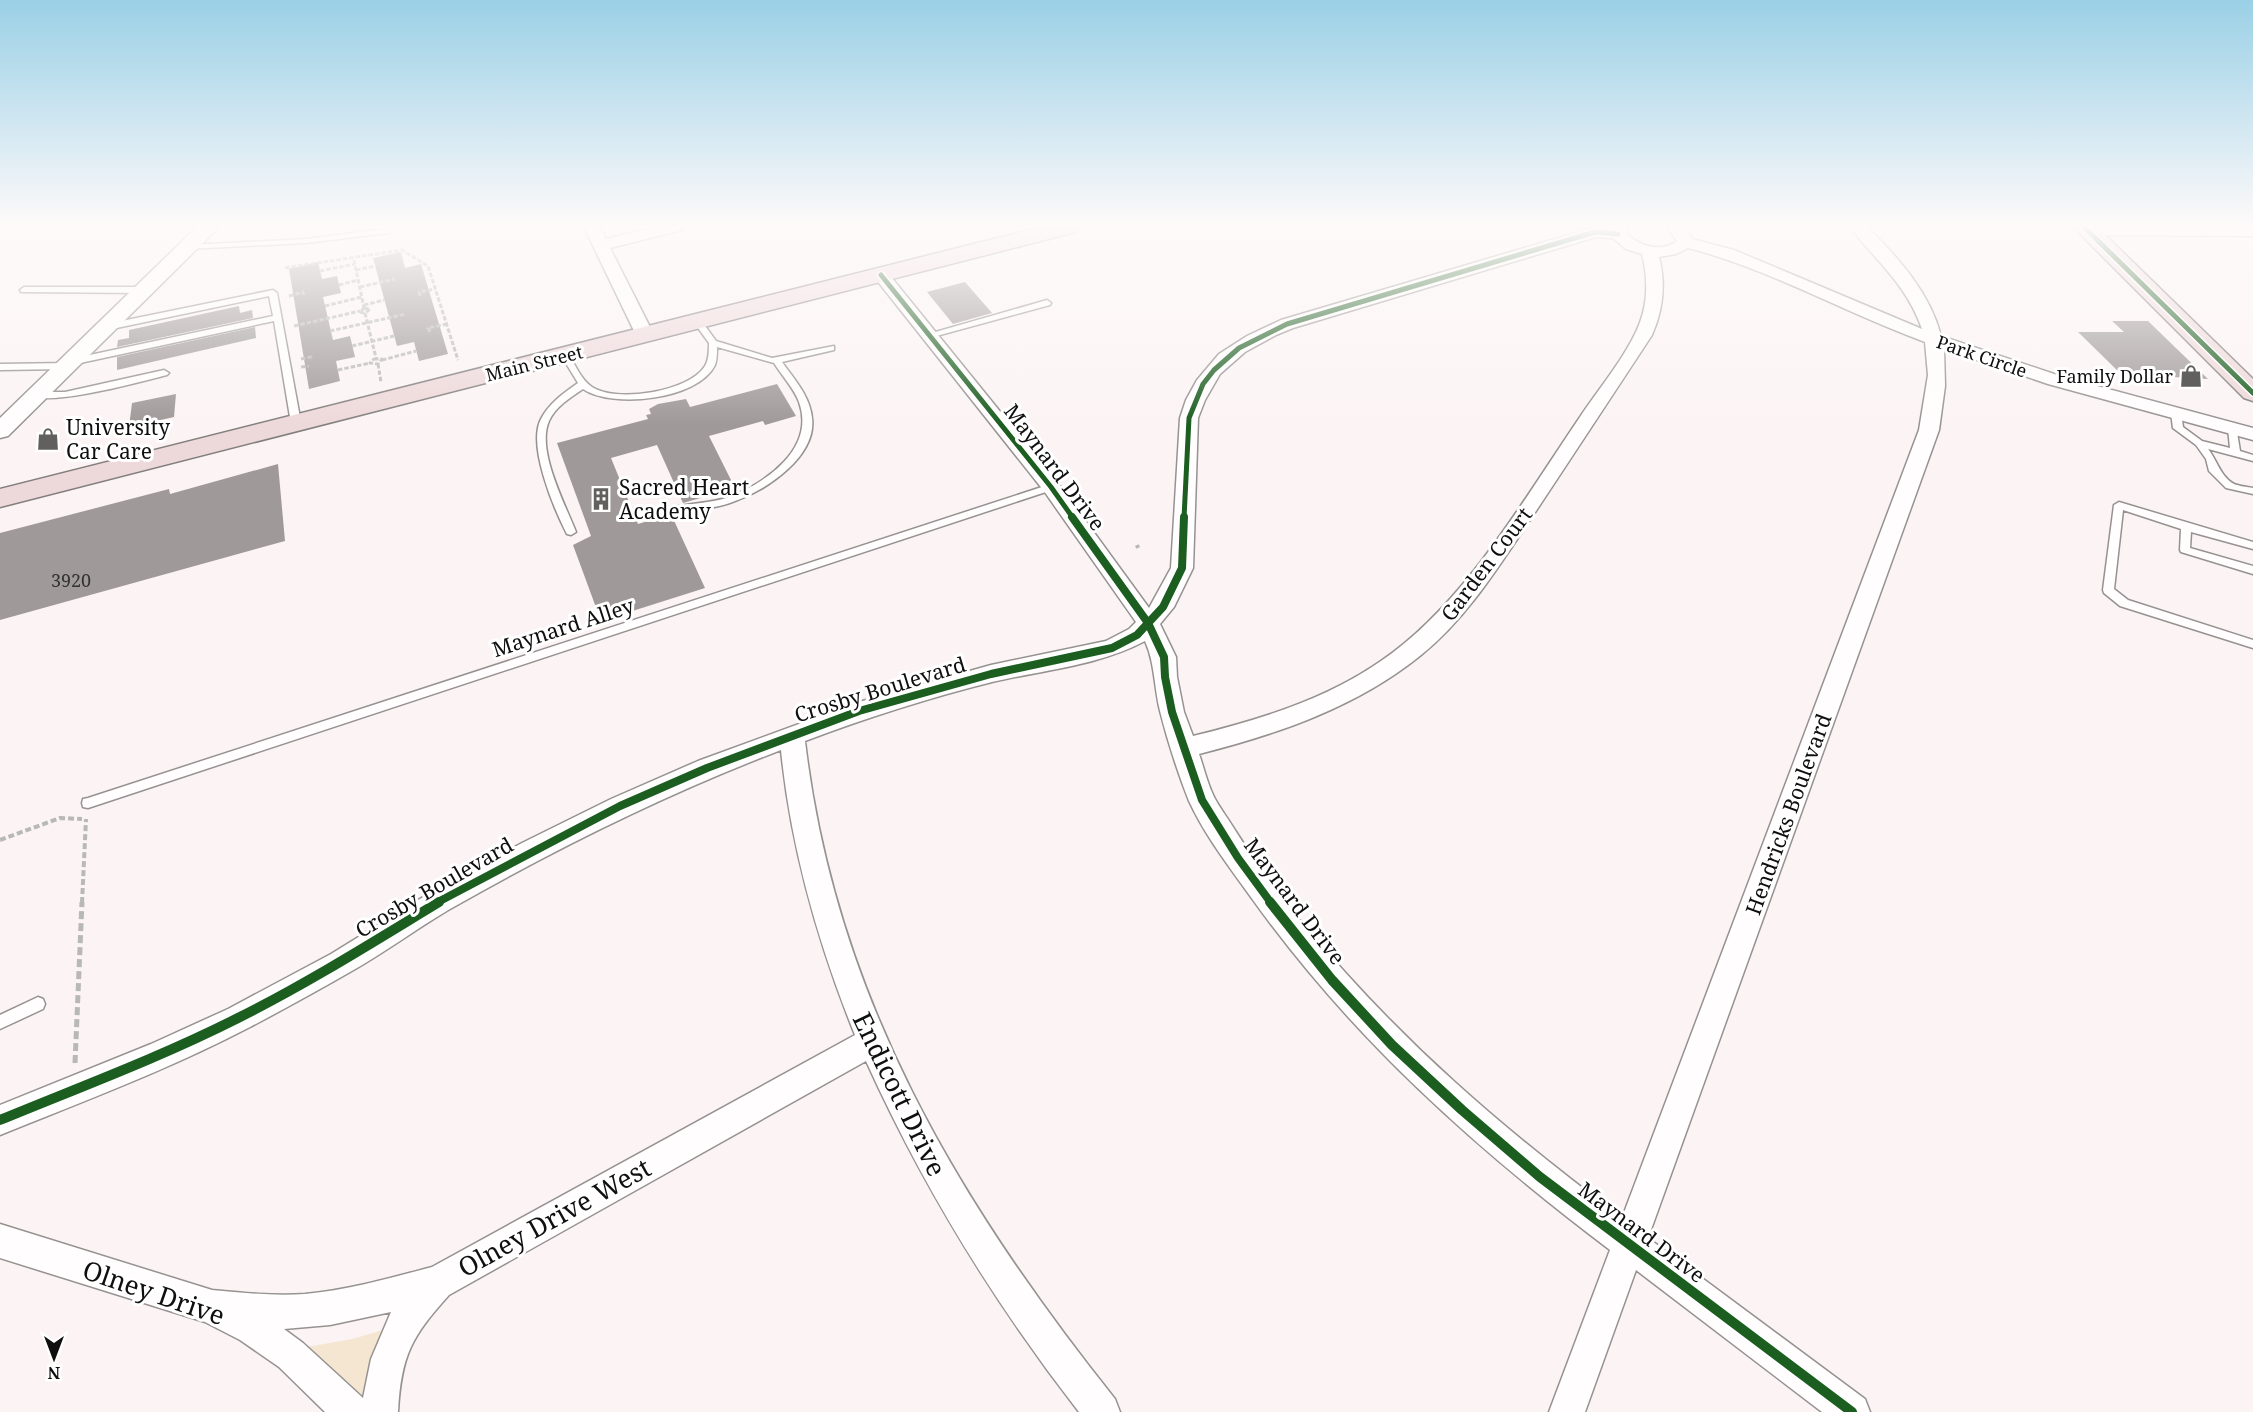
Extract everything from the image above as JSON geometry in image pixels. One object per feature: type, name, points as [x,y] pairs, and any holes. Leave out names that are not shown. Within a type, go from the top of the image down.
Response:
[{"type":"main road","name":"Main Street","points":[[0,498],[809,293]]},
{"type":"main road","points":[[2152,293],[2250,387]]},
{"type":"street","points":[[0,431],[141,293]]},
{"type":"street","points":[[624,293],[645,335]]},
{"type":"street","name":"Maynard Drive","points":[[895,293],[1051,487],[1148,623],[1164,657],[1165,677],[1172,712],[1202,800],[1238,858],[1281,917],[1332,980],[1392,1045],[1462,1110],[1540,1177],[1852,1412]]},
{"type":"street","name":"Crosby Boulevard","points":[[0,1120],[142,1063],[238,1018],[341,963],[438,902],[531,851],[664,787],[792,735],[925,691],[1112,648],[1137,635],[1163,607],[1182,568],[1189,418],[1194,400],[1203,383],[1230,354],[1264,333],[1391,293]]},
{"type":"street","name":"Garden Court","points":[[1183,748],[1225,739],[1296,716],[1341,696],[1381,673],[1441,626],[1479,580],[1643,335],[1654,307],[1654,293]]},
{"type":"street","name":"Park Circle","points":[[1816,293],[1934,340],[2054,380],[2253,434]]},
{"type":"street","name":"Hendricks Boulevard","points":[[1568,1412],[1929,430],[1935,399],[1937,369],[1934,340],[1912,293]]},
{"type":"street","name":"Endicott Drive","points":[[792,735],[800,803],[815,877],[838,956],[871,1042],[912,1127],[963,1218],[1027,1314],[1102,1412]]},
{"type":"street","name":"Olney Drive West","points":[[212,1307],[249,1311],[313,1310],[367,1300],[437,1282],[871,1042]]},
{"type":"street","name":"Olney Drive","points":[[0,1241],[212,1307],[252,1328],[291,1355],[351,1412]]},
{"type":"street","points":[[380,1412],[380,1389],[393,1348],[410,1312],[437,1282]]},
{"type":"lane","points":[[106,327],[273,293],[296,423]]},
{"type":"lane","points":[[929,335],[1047,303]]},
{"type":"lane","points":[[0,367],[68,364],[278,318]]},
{"type":"lane","points":[[697,321],[713,343],[757,357],[776,360],[831,348]]},
{"type":"lane","points":[[565,355],[588,389],[603,395],[642,396],[667,392],[701,377],[710,366],[713,343]]},
{"type":"lane","points":[[679,509],[728,501],[767,482],[792,462],[808,433],[805,404],[776,360]]},
{"type":"lane","points":[[37,395],[65,394],[164,373]]},
{"type":"lane","points":[[570,532],[542,450],[541,434],[544,422],[555,406],[584,383]]},
{"type":"lane","points":[[2176,413],[2178,428],[2199,443],[2211,459],[2213,469],[2230,486],[2247,488]]},
{"type":"lane","points":[[2232,428],[2244,455],[2243,466]]},
{"type":"lane","points":[[2199,443],[2244,455]]},
{"type":"lane","name":"Maynard Alley","points":[[88,803],[1051,487]]},
{"type":"lane","points":[[2253,546],[2119,505],[2108,590],[2124,603],[2253,644]]},
{"type":"lane","points":[[2186,527],[2185,550],[2253,570]]},
{"type":"lane","points":[[0,1022],[38,1004]]},
{"type":"path","points":[[288,296],[303,293]]},
{"type":"path","points":[[361,293],[376,358]]},
{"type":"path","points":[[437,293],[458,360]]},
{"type":"path","points":[[325,306],[362,297]]},
{"type":"path","points":[[293,327],[360,311],[384,300]]},
{"type":"path","points":[[330,332],[406,314]]},
{"type":"path","points":[[428,328],[447,324]]},
{"type":"path","points":[[352,346],[394,336]]},
{"type":"path","points":[[378,364],[382,360],[416,351]]},
{"type":"path","points":[[297,360],[311,356]]},
{"type":"path","points":[[376,358],[382,360]]},
{"type":"path","points":[[370,363],[376,358]]},
{"type":"path","points":[[338,370],[370,363],[378,364]]},
{"type":"path","points":[[378,364],[382,386]]},
{"type":"path","points":[[74,1070],[88,803]]},
{"type":"path","points":[[0,840],[60,818],[86,819]]},
{"type":"shaded area","points":[[394,1327],[362,1395],[307,1347],[352,1339]]},
{"type":"building","points":[[293,293],[341,293],[323,297],[333,340],[350,336],[355,357],[336,361],[340,381],[309,389]]},
{"type":"building","points":[[383,293],[430,293],[448,354],[419,361],[414,342],[397,346]]},
{"type":"building","points":[[928,293],[974,293],[992,313],[953,324]]},
{"type":"building","points":[[239,306],[240,313],[252,310],[253,318],[117,347],[118,340],[129,338],[129,330]]},
{"type":"building","points":[[2112,321],[2148,321],[2208,379],[2121,374],[2078,332],[2124,332]]},
{"type":"building","points":[[255,327],[256,338],[117,370],[117,357]]},
{"type":"building","name":"Sacred Heart Academy","points":[[777,384],[796,416],[765,425],[763,421],[709,436],[735,488],[683,503],[657,445],[611,458],[638,524],[671,514],[705,588],[601,621],[573,545],[591,536],[557,443],[648,419],[646,415],[651,414],[649,409],[658,404],[686,399],[690,407]]},
{"type":"building","points":[[176,394],[174,417],[129,427],[132,403]]},
{"type":"building","points":[[278,464],[285,541],[0,620],[0,533],[169,489],[170,494]]},
{"type":"cycle path","points":[[895,293],[1051,487],[1148,623],[1164,657],[1165,677],[1172,712],[1202,800],[1238,858],[1281,917],[1332,980],[1392,1045],[1462,1110],[1540,1177],[1852,1412]]},
{"type":"cycle path","points":[[0,1120],[162,1054],[238,1018],[341,963],[438,902],[531,851],[620,806],[707,768],[859,711],[991,674],[1112,648],[1137,635],[1163,607],[1182,568],[1189,418],[1203,384],[1225,358],[1253,339],[1287,324],[1391,293]]},
{"type":"cycle path","points":[[2151,293],[2253,393]]},
{"type":"place","name":"Family Dollar","points":[[2191,376]]},
{"type":"place","name":"University Car Care","points":[[48,439]]},
{"type":"place","name":"Sacred Heart Academy","points":[[601,499]]}]
